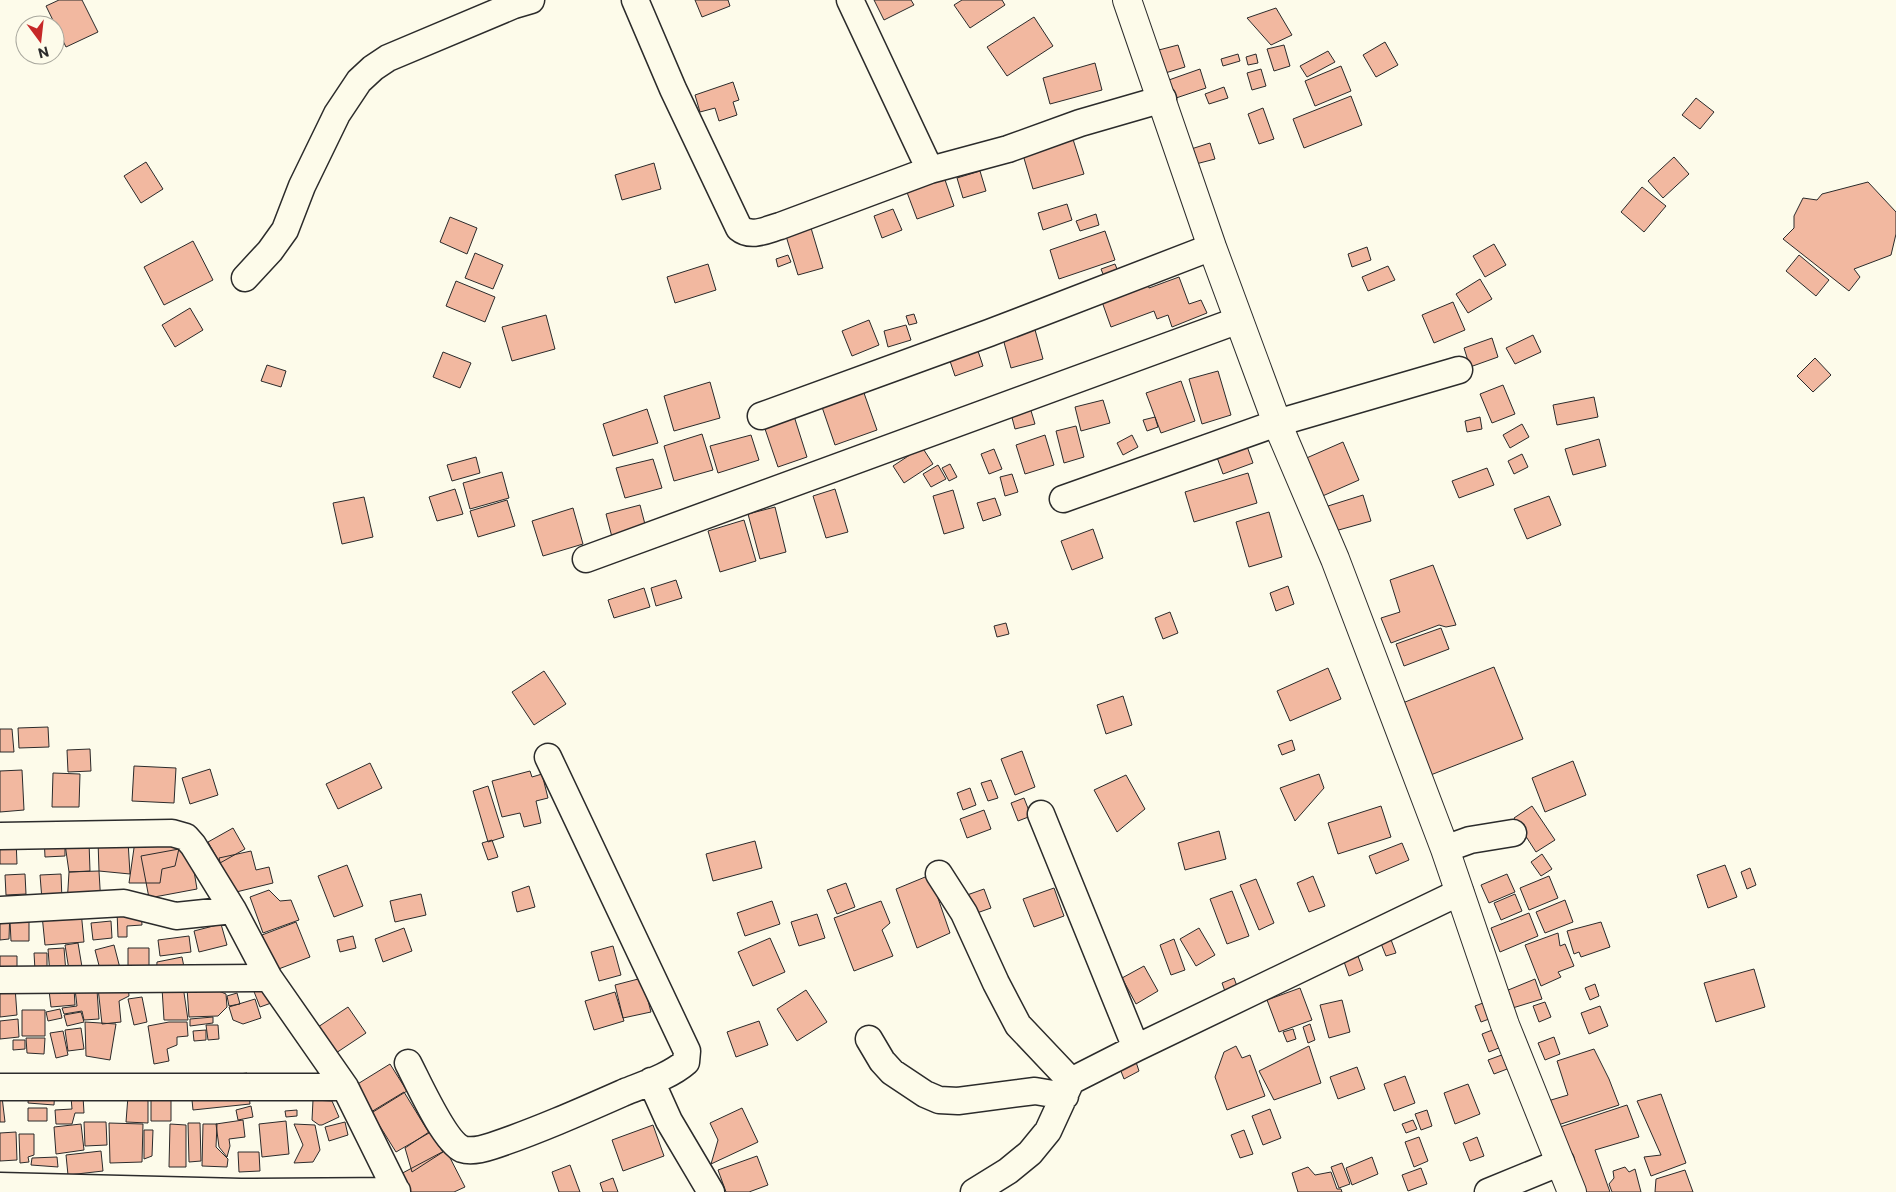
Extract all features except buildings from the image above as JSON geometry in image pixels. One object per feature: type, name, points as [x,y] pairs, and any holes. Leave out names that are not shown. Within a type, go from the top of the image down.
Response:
[{"type":"main road","points":[[1128,0],[1212,247],[1277,423],[1335,559],[1445,850],[1505,1025],[1572,1192]]},
{"type":"street","points":[[245,278],[270,252],[285,230],[302,186],[337,114],[359,81],[388,58],[514,5],[531,0]]},
{"type":"street","points":[[635,0],[677,98],[739,228],[744,232],[756,233],[780,226],[930,170],[1008,149],[1080,124],[1163,99]]},
{"type":"street","points":[[850,0],[930,170]]},
{"type":"street","points":[[761,416],[989,333],[1212,247]]},
{"type":"street","points":[[586,559],[1239,320]]},
{"type":"street","points":[[1063,499],[1277,423],[1459,370]]},
{"type":"street","points":[[408,1063],[448,1136],[460,1148],[469,1151],[490,1147],[650,1082],[686,1062],[687,1051],[548,757]]},
{"type":"street","points":[[1041,814],[1136,1048]]},
{"type":"street","points":[[1445,850],[1486,836],[1513,833]]},
{"type":"street","points":[[0,836],[181,834],[186,837],[193,845],[233,910],[269,978],[345,1087],[397,1192],[241,1192],[0,1186]]},
{"type":"street","points":[[939,874],[964,913],[996,984],[1018,1025],[1068,1088]]},
{"type":"street","points":[[869,1039],[882,1061],[892,1072],[925,1094],[939,1100],[958,1101],[1068,1088],[1136,1048],[1460,892]]},
{"type":"street","points":[[0,910],[124,903],[176,916],[233,910]]},
{"type":"street","points":[[0,980],[269,978]]},
{"type":"street","points":[[650,1082],[669,1121],[711,1192]]},
{"type":"street","points":[[0,1087],[345,1087]]},
{"type":"street","points":[[974,1192],[1008,1171],[1030,1153],[1048,1131],[1068,1088]]},
{"type":"street","points":[[1488,1192],[1561,1162]]}]
